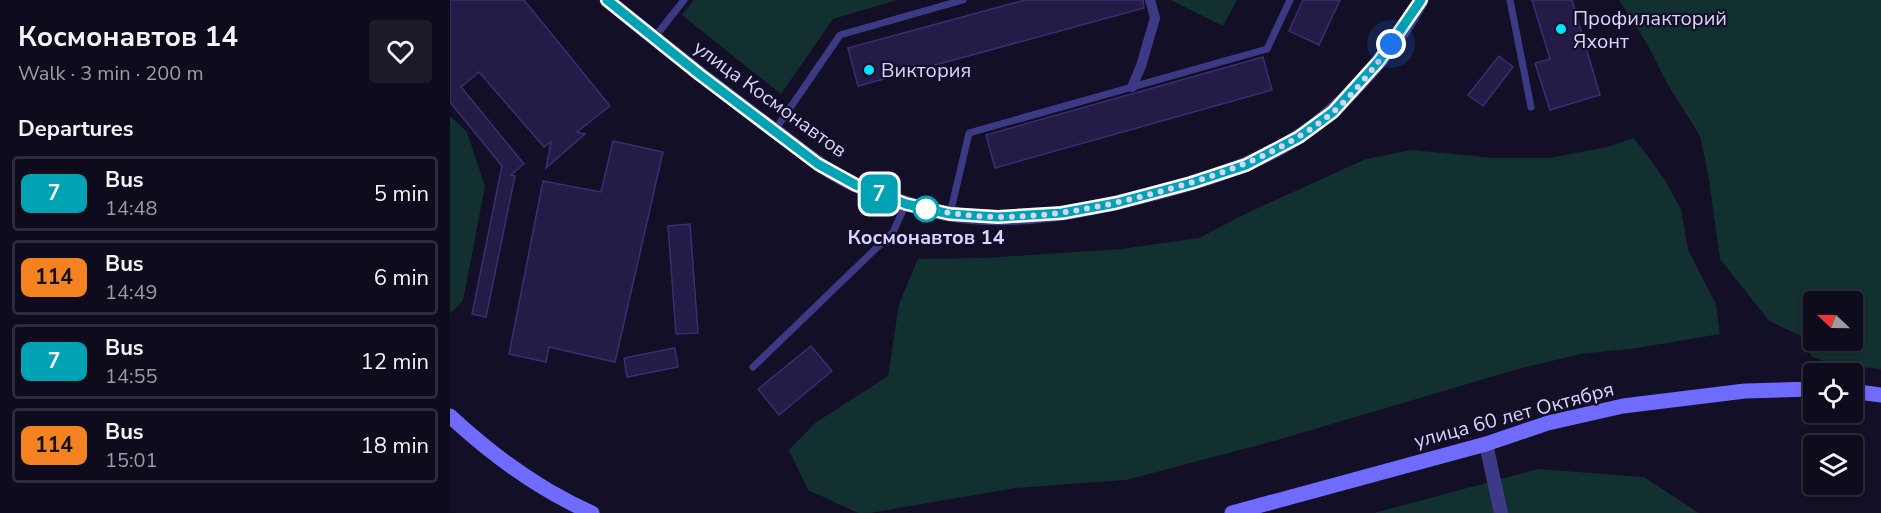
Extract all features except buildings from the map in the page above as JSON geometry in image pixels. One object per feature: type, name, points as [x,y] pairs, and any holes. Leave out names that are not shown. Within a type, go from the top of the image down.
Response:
[{"type":"main road","name":"улица 60 лет Октября","points":[[1232,513],[1486,444],[1548,423],[1623,406],[1745,391],[1803,389]]},
{"type":"main road","points":[[1863,393],[1881,395]]},
{"type":"main road","points":[[450,416],[469,434],[538,484],[569,503],[592,513]]},
{"type":"street","name":"улица Космонавтов","points":[[607,0],[699,74],[827,169],[856,185],[906,204],[950,214],[998,217],[1062,213],[1116,203],[1246,165],[1299,137],[1333,112],[1379,61],[1421,0]]},
{"type":"street","points":[[1132,87],[1141,66],[1155,18],[1150,0]]},
{"type":"street","points":[[1486,444],[1501,513]]},
{"type":"lane","points":[[654,38],[684,0]]},
{"type":"lane","points":[[775,130],[840,34],[963,0]]},
{"type":"lane","points":[[950,214],[969,134],[1267,49],[1290,0]]},
{"type":"lane","points":[[1510,0],[1531,107]]},
{"type":"lane","points":[[753,367],[893,232],[906,204]]},
{"type":"green space","points":[[694,0],[897,0],[833,19],[781,94],[682,15]]},
{"type":"green space","points":[[1171,0],[1237,0],[1223,26]]},
{"type":"green space","points":[[1619,0],[1881,0],[1881,369],[1863,367],[1863,363],[1828,363],[1811,356],[1810,351],[1863,351],[1863,291],[1803,291],[1803,337],[1769,321],[1720,259],[1709,179],[1700,136],[1668,85],[1650,49]]},
{"type":"green space","points":[[450,116],[467,132],[485,186],[463,301],[450,313]]},
{"type":"green space","points":[[1634,138],[1663,177],[1681,209],[1688,250],[1716,304],[1720,334],[1637,348],[1581,354],[1518,369],[1281,439],[1126,480],[1015,488],[870,513],[858,513],[808,490],[789,450],[815,423],[888,376],[899,304],[918,259],[986,258],[1121,249],[1199,238],[1247,213],[1366,159],[1412,150],[1493,158],[1549,158],[1607,147]]},
{"type":"green space","points":[[1538,469],[1644,477],[1699,513],[1374,513]]},
{"type":"bus line","name":"7","points":[[607,0],[699,74],[818,164],[856,185],[906,204],[950,214],[998,217],[1062,213],[1116,203],[1191,183],[1246,165],[1299,137],[1333,112],[1379,61],[1417,9],[1421,0]]},
{"type":"place","name":"Профилакторий Яхонт","points":[[1561,29]]},
{"type":"place","name":"Виктория","points":[[869,70]]},
{"type":"place","name":"Космонавтов 14","points":[[926,209]]},
{"type":"route","points":[[926,209],[950,214],[998,217],[1062,213],[1116,203],[1191,183],[1246,165],[1299,137],[1333,112],[1379,61],[1391,44]]}]
